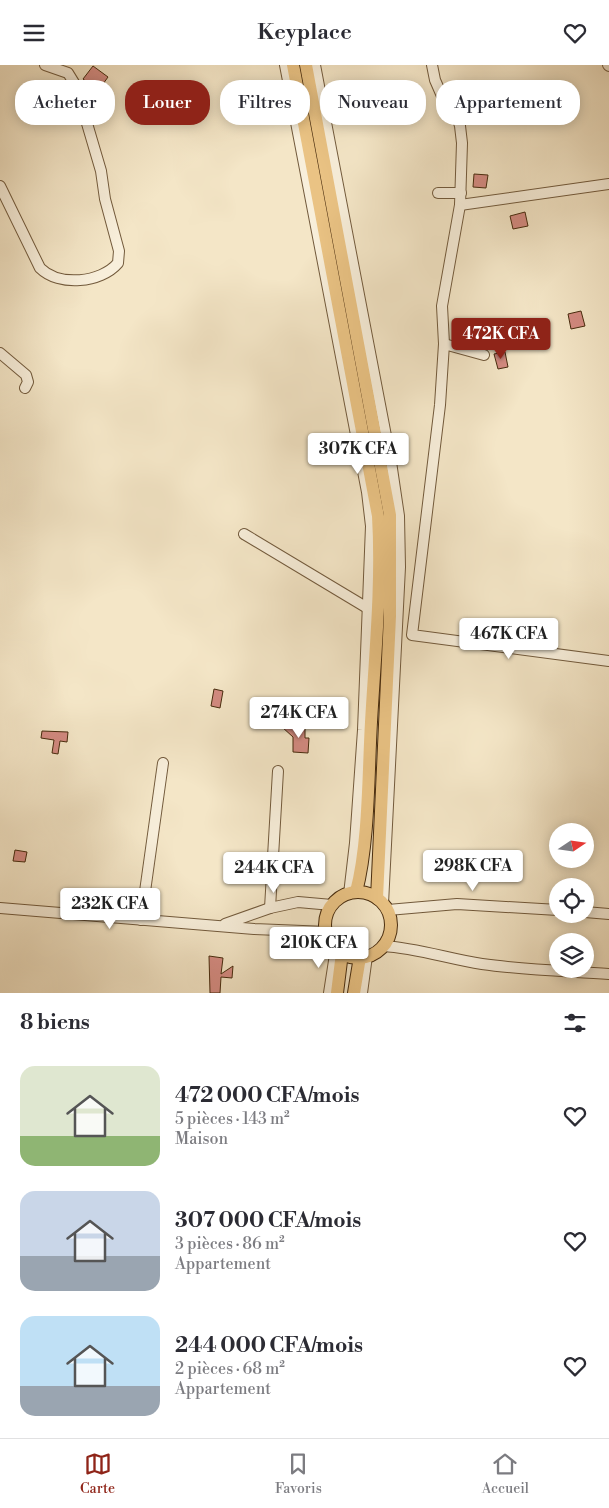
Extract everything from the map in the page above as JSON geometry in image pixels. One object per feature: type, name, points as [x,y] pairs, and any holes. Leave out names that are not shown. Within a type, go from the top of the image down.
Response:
[{"type":"main road","points":[[293,65],[374,490],[380,541],[383,614],[382,904],[391,929],[383,946],[364,957],[339,951]]},
{"type":"main road","points":[[306,65],[387,488],[392,544],[383,614],[362,864],[352,893]]},
{"type":"main road","points":[[337,993],[339,951],[327,932],[326,921],[332,905],[352,893],[367,893],[382,904]]},
{"type":"main road","points":[[354,993],[364,957]]},
{"type":"street","points":[[0,186],[40,268],[46,274],[54,279],[72,280],[110,271],[118,263],[118,251],[105,199],[101,171],[76,86],[68,73],[45,65]]},
{"type":"street","points":[[285,65],[367,492],[372,548],[383,614]]},
{"type":"street","points":[[315,65],[396,491],[401,543],[383,614]]},
{"type":"street","points":[[432,65],[435,80],[442,96],[454,107],[460,126],[462,143],[461,193],[442,306],[444,344],[440,405],[412,635],[609,661]]},
{"type":"street","points":[[460,205],[609,184]]},
{"type":"street","points":[[438,193],[461,193]]},
{"type":"street","points":[[444,344],[484,355]]},
{"type":"street","points":[[0,353],[26,375],[28,382],[25,388]]},
{"type":"street","points":[[244,534],[383,614]]},
{"type":"street","points":[[141,920],[163,763]]},
{"type":"street","points":[[270,908],[278,771]]},
{"type":"street","points":[[222,925],[270,908],[298,902],[332,905]]},
{"type":"street","points":[[382,904],[457,903],[549,909]]},
{"type":"street","points":[[0,908],[141,920],[327,932]]},
{"type":"street","points":[[594,913],[609,914]]},
{"type":"street","points":[[383,946],[408,948],[441,957],[484,964],[609,974]]},
{"type":"street","points":[[329,993],[339,951]]},
{"type":"street","points":[[362,993],[364,957]]},
{"type":"building","points":[[93,66],[108,77],[106,80],[83,79]]},
{"type":"building","points":[[474,174],[488,175],[486,188],[473,187]]},
{"type":"building","points":[[525,212],[528,226],[513,229],[510,216]]},
{"type":"building","points":[[581,311],[585,326],[571,329],[568,314]]},
{"type":"building","points":[[505,352],[508,367],[498,369],[494,354]]},
{"type":"building","points":[[214,689],[223,691],[220,708],[211,706]]},
{"type":"building","points":[[296,726],[297,729],[305,728],[305,738],[309,738],[308,753],[293,752],[293,737],[282,727]]},
{"type":"building","points":[[42,731],[68,732],[67,742],[60,741],[58,754],[52,753],[54,740],[41,738]]},
{"type":"building","points":[[15,850],[27,852],[25,862],[13,861]]},
{"type":"building","points":[[209,956],[223,958],[221,974],[233,966],[232,978],[221,977],[220,993],[210,993]]}]
